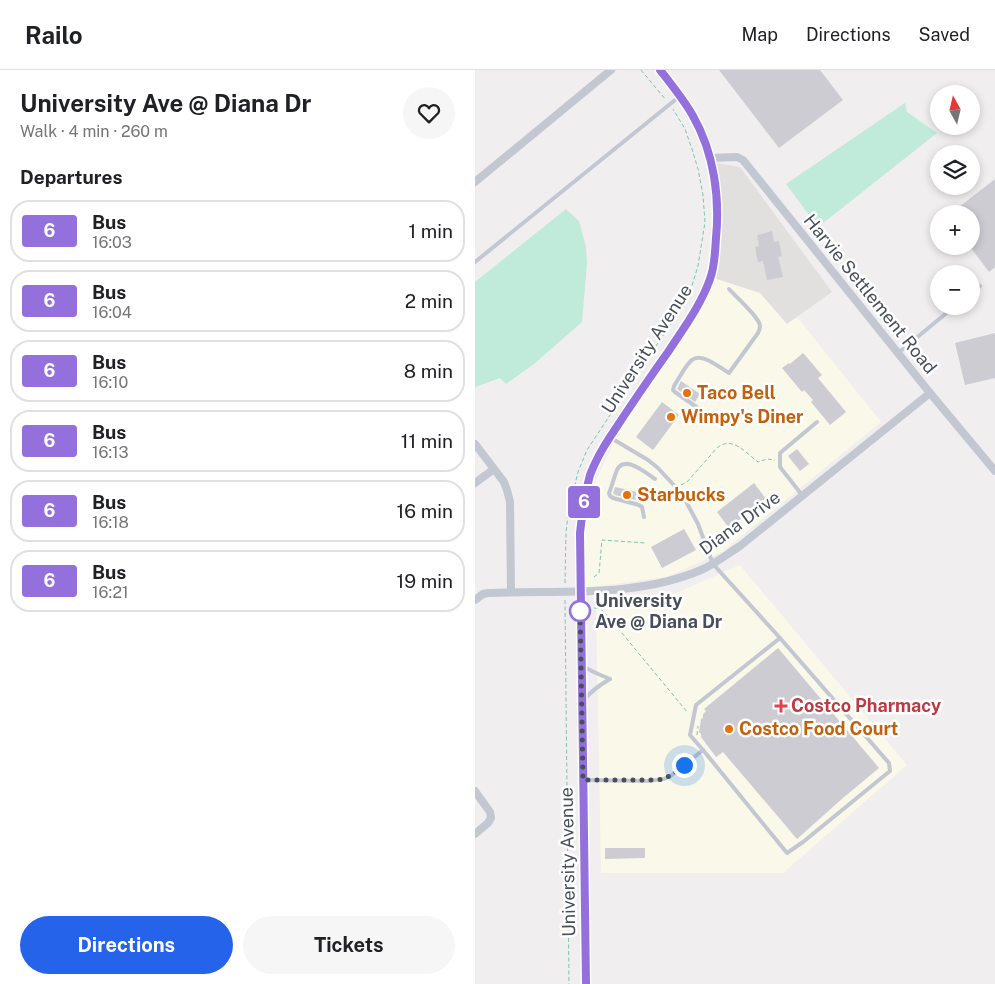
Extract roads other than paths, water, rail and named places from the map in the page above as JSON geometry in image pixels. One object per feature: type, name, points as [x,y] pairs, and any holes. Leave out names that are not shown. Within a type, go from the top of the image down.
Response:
[{"type":"street","points":[[475,182],[611,70]]},
{"type":"street","name":"University Avenue","points":[[586,984],[580,591],[580,533],[585,494],[599,454],[687,322],[710,279],[715,252],[718,211],[710,158],[693,115],[660,70]]},
{"type":"street","name":"Harvie Settlement Road","points":[[710,158],[737,158],[743,160],[995,471]]},
{"type":"street","name":"Diana Drive","points":[[475,600],[488,593],[580,591],[637,587],[688,575],[713,564],[740,546],[930,392]]},
{"type":"street","points":[[475,444],[504,482],[510,502],[511,592]]},
{"type":"street","points":[[475,483],[494,468]]},
{"type":"street","points":[[475,791],[486,804],[491,818],[475,834]]},
{"type":"lane","points":[[475,262],[680,96]]},
{"type":"lane","points":[[701,410],[675,392],[673,386],[692,360],[699,358],[704,358],[729,373],[758,333],[760,325],[755,316],[729,289]]},
{"type":"lane","points":[[898,353],[944,315]]},
{"type":"lane","points":[[803,495],[780,467],[779,454],[817,422]]},
{"type":"lane","points":[[610,437],[648,460],[677,488],[698,524],[713,564],[780,638],[889,763],[890,771],[787,853],[690,734],[696,704],[780,638]]},
{"type":"lane","points":[[644,517],[642,507],[613,498],[609,493],[618,469],[623,465],[631,464],[636,466],[655,480]]},
{"type":"lane","points":[[581,666],[610,679],[599,684],[582,702]]},
{"type":"lane","points":[[583,780],[647,781],[664,779],[703,750]]},
{"type":"place","name":"Taco Bell","points":[[687,393]]},
{"type":"place","name":"Wimpy's Diner","points":[[671,417]]},
{"type":"place","name":"Starbucks","points":[[627,495]]},
{"type":"place","name":"University Ave @ Diana Dr","points":[[580,611]]},
{"type":"place","name":"Costco Pharmacy","points":[[781,706]]},
{"type":"place","name":"Costco Food Court","points":[[729,729]]}]
